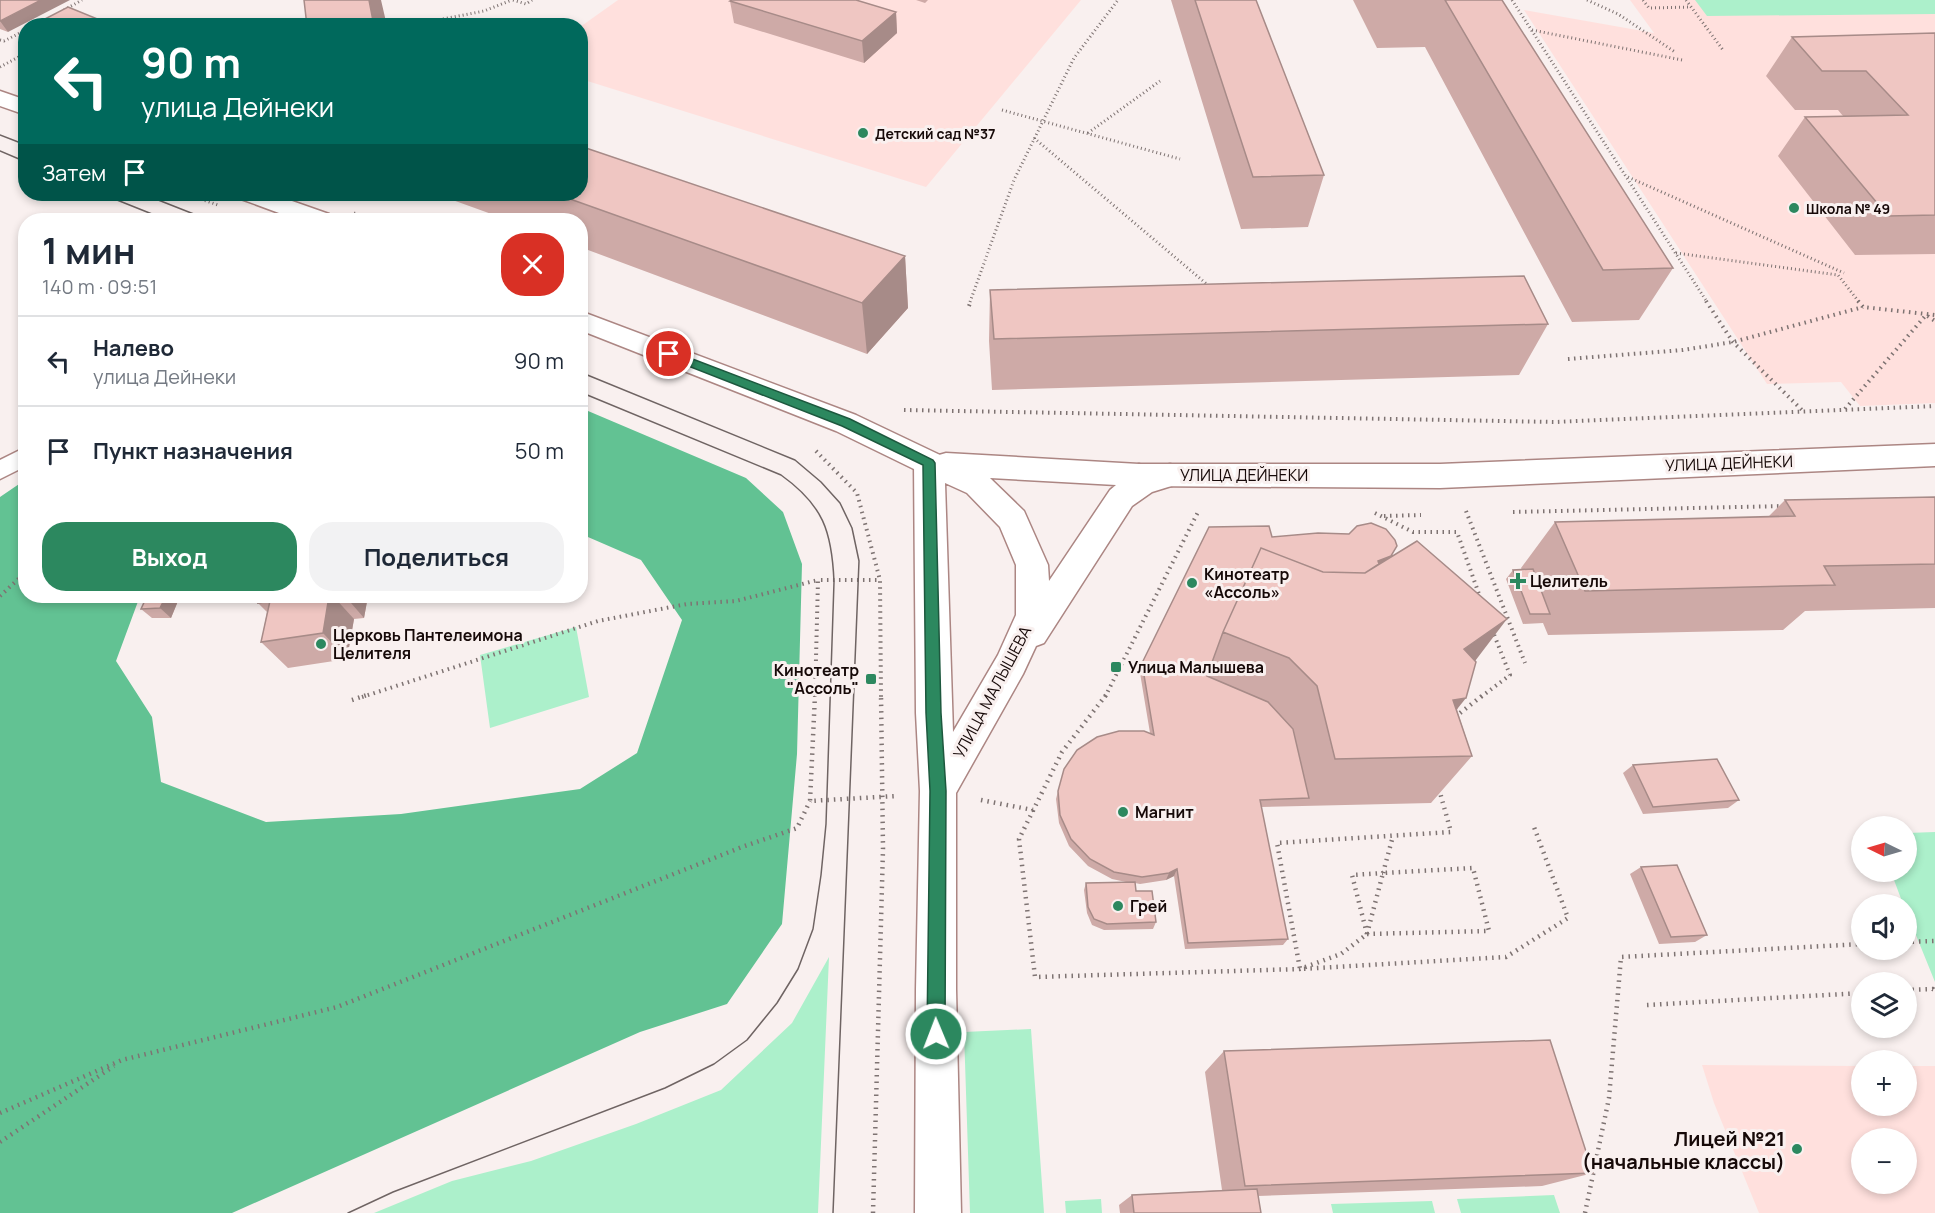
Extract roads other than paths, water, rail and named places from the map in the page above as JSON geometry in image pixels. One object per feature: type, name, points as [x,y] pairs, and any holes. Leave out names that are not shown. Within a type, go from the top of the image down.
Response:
[{"type":"street","points":[[0,98],[18,105]]},
{"type":"street","points":[[268,201],[298,213]]},
{"type":"street","name":"УЛИЦА ДЕЙНЕКИ","points":[[588,324],[846,423],[929,463],[1154,475],[1494,474],[1935,455]]},
{"type":"street","name":"УЛИЦА МАЛЫШЕВА","points":[[938,791],[1011,664],[1033,615],[1032,565],[1013,520],[978,485],[929,463],[934,713],[938,791],[936,989],[938,1213]]},
{"type":"street","points":[[1011,664],[1121,498],[1154,475]]},
{"type":"lane","points":[[0,471],[18,460]]},
{"type":"tram line","points":[[0,135],[18,142]]},
{"type":"tram line","points":[[0,151],[18,159]]},
{"type":"tram line","points":[[120,201],[150,213]]},
{"type":"tram line","points":[[161,201],[191,213]]},
{"type":"tram line","points":[[588,375],[795,460],[821,482],[840,503],[852,528],[859,561],[833,1213]]},
{"type":"tram line","points":[[348,1213],[393,1192],[665,1088],[714,1064],[747,1040],[777,1003],[798,969],[813,929],[826,824],[834,582],[831,548],[822,521],[807,497],[781,475],[588,395]]},
{"type":"place","name":"Детский сад №37","points":[[863,133]]},
{"type":"place","name":"Школа № 49","points":[[1794,208]]},
{"type":"place","name":"Целитель","points":[[1518,581]]},
{"type":"place","name":"Кинотеатр «Ассоль»","points":[[1192,583]]},
{"type":"place","name":"Церковь Пантелеимона Целителя","points":[[321,644]]},
{"type":"place","name":"Улица Малышева","points":[[1116,667]]},
{"type":"place","name":"Кинотеатр \"Ассоль\"","points":[[871,679]]},
{"type":"place","name":"Магнит","points":[[1123,812]]},
{"type":"place","name":"Грей","points":[[1118,906]]},
{"type":"place","name":"Лицей №21 (начальные классы)","points":[[1797,1149]]}]
